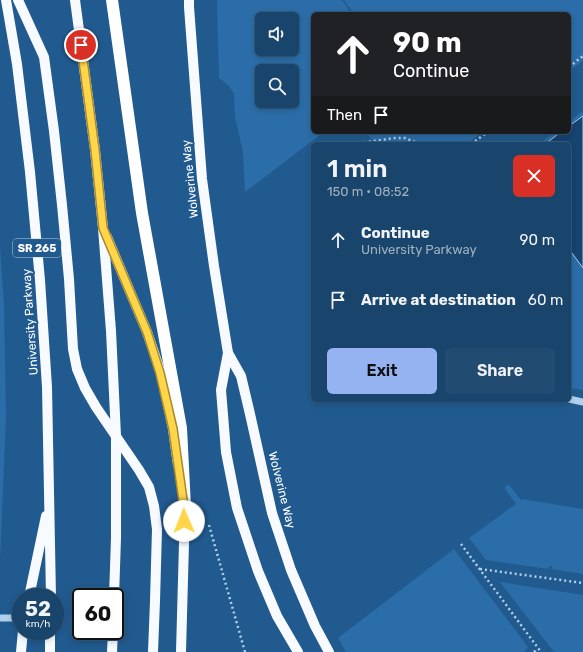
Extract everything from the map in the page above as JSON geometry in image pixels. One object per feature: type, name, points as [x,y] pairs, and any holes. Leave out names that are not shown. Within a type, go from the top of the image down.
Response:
[{"type":"highway","points":[[112,0],[142,213],[182,428],[184,507]]},
{"type":"main road","name":"University Parkway","points":[[6,0],[17,64],[30,172],[40,280],[47,387],[52,588]]},
{"type":"main road","points":[[18,0],[44,57],[62,205],[69,279],[73,350],[77,369],[85,388],[96,407],[140,470],[149,487],[154,506],[157,529],[156,601],[153,652]]},
{"type":"main road","points":[[75,0],[95,150],[111,331],[116,436],[114,588]]},
{"type":"main road","name":"Wolverine Way","points":[[189,0],[202,180],[228,354],[221,390],[226,452],[237,508],[258,571],[277,616],[298,652]]},
{"type":"main road","points":[[103,228],[147,332],[160,373],[173,429],[184,507],[181,652]]},
{"type":"main road","name":"Wolverine Way","points":[[228,354],[241,376],[274,520],[291,570],[329,652]]},
{"type":"main road","points":[[31,588],[50,498]]},
{"type":"main road","points":[[277,616],[290,652]]},
{"type":"main road","points":[[21,652],[22,640]]},
{"type":"main road","points":[[50,640],[50,652]]},
{"type":"main road","points":[[112,652],[113,640]]},
{"type":"street","points":[[571,400],[583,402]]},
{"type":"street","points":[[0,618],[12,618]]},
{"type":"path","points":[[571,65],[583,56]]},
{"type":"path","points":[[474,142],[485,134]]},
{"type":"path","points":[[366,142],[395,138],[405,138],[415,142]]},
{"type":"path","points":[[209,525],[245,652]]},
{"type":"path","points":[[461,544],[541,652]]},
{"type":"path","points":[[479,569],[583,583]]},
{"type":"path","points":[[534,652],[538,649]]},
{"type":"shaded area","points":[[217,0],[342,0],[351,12],[311,12],[311,134],[321,134],[245,192],[243,152],[235,117],[234,94],[229,86],[219,78]]},
{"type":"shaded area","points":[[344,0],[583,0],[583,61],[571,70],[571,12],[353,12]]},
{"type":"shaded area","points":[[583,111],[583,390],[571,388],[571,142],[542,142],[552,134],[571,134],[571,120]]},
{"type":"shaded area","points":[[583,116],[583,268],[571,252],[571,142],[548,142],[558,134],[571,134],[571,125]]},
{"type":"shaded area","points":[[368,134],[480,134],[469,142],[374,142]]},
{"type":"shaded area","points":[[0,246],[4,306],[6,417],[0,561]]},
{"type":"shaded area","points":[[507,485],[510,486],[521,500],[583,509],[583,574],[552,569],[552,566],[549,566],[549,569],[486,560],[469,538],[516,504],[505,489]]},
{"type":"shaded area","points":[[454,549],[528,647],[524,652],[346,652],[338,638]]},
{"type":"shaded area","points":[[500,582],[583,595],[583,652],[554,652]]},
{"type":"route","points":[[81,45],[95,150],[103,228],[147,332],[160,373],[173,429],[184,507],[184,521]]}]
